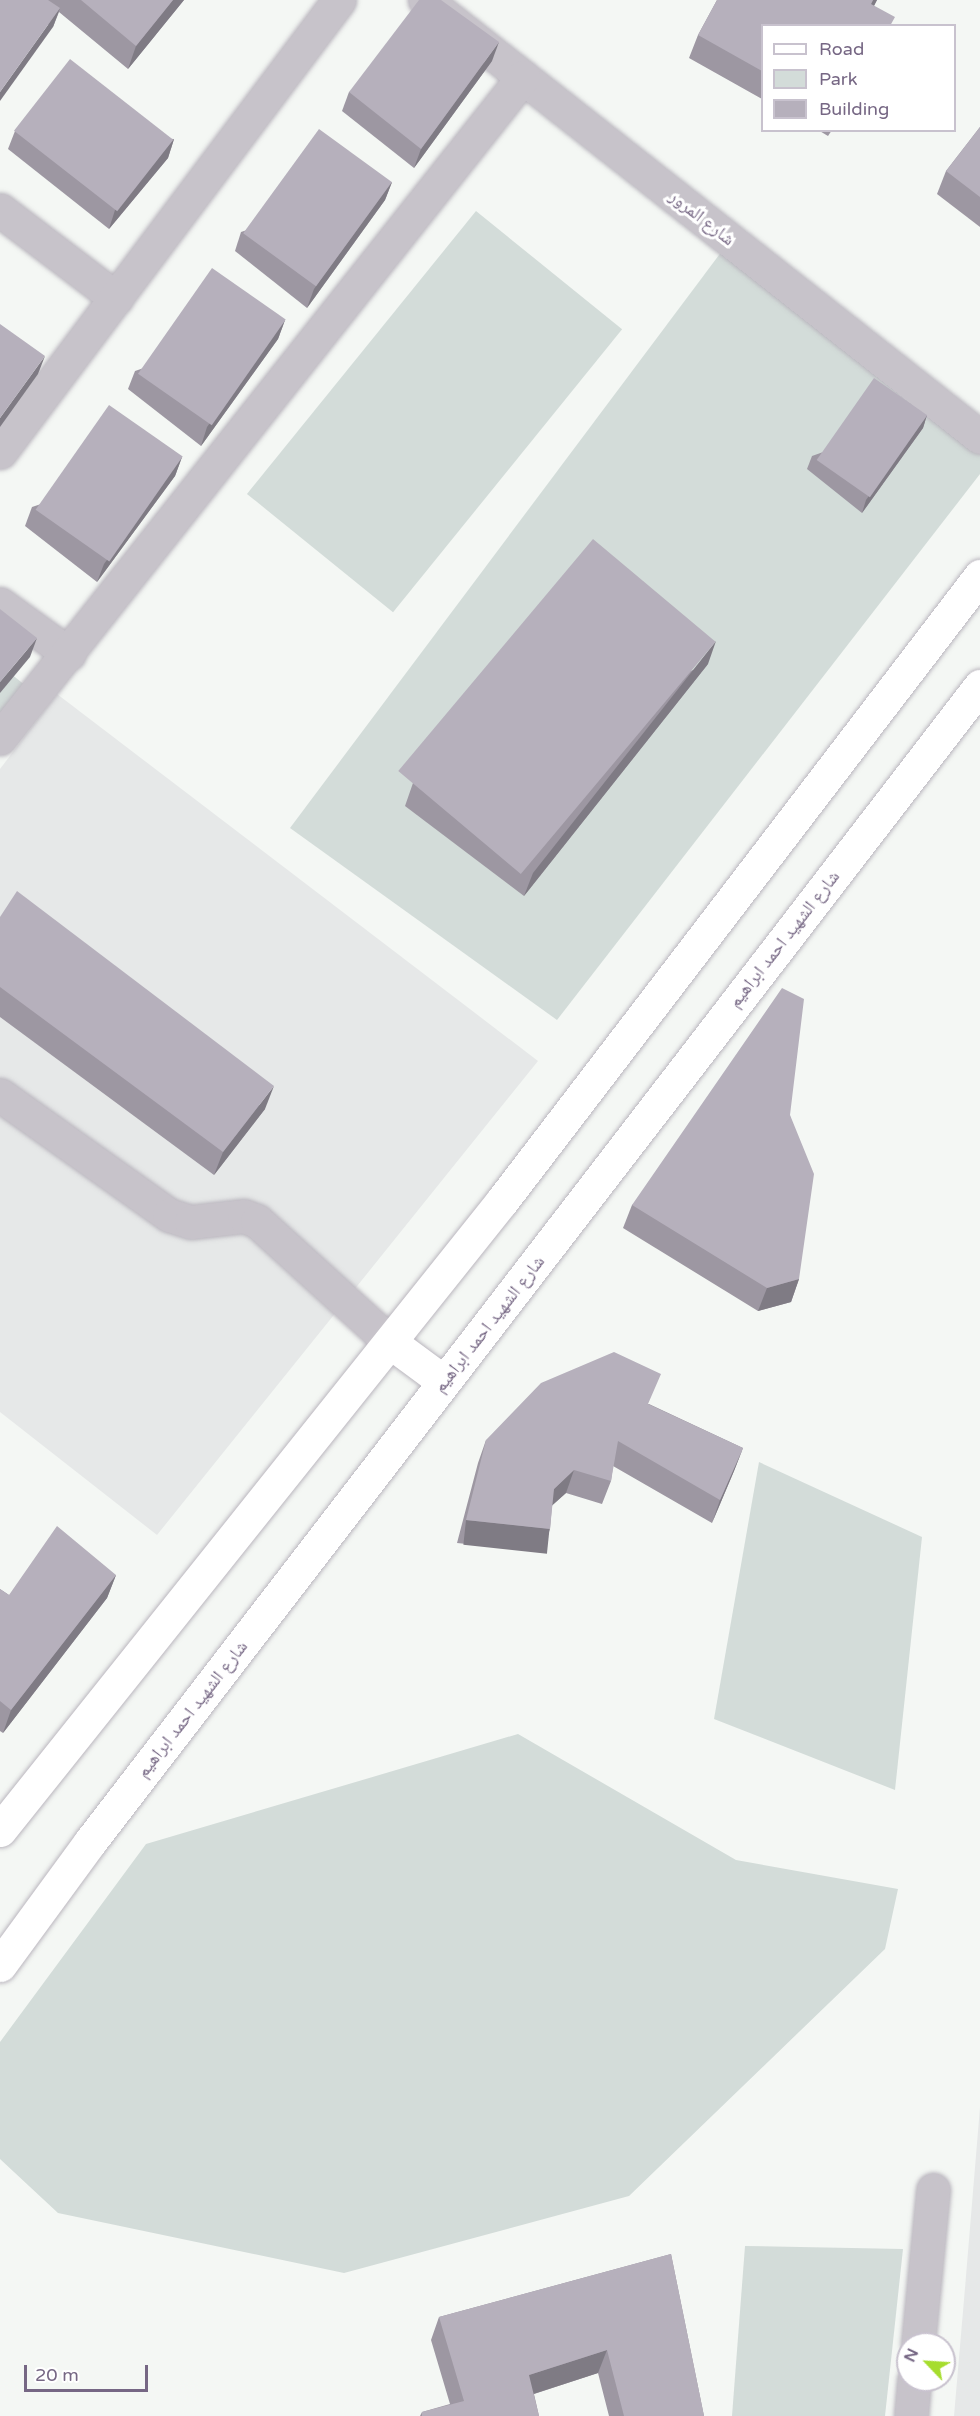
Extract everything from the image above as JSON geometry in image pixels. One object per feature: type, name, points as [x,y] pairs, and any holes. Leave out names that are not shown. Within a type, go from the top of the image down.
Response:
[{"type":"main road","points":[[0,1830],[502,1201],[980,576]]},
{"type":"main road","name":"شارع الشهيد احمد ابراهيم","points":[[0,1965],[90,1842],[980,686]]},
{"type":"main road","points":[[390,1342],[444,1382]]},
{"type":"street","points":[[0,452],[339,0]]},
{"type":"street","name":"شارع المرور","points":[[425,0],[980,436]]},
{"type":"street","points":[[0,738],[69,654],[523,77]]},
{"type":"street","points":[[0,210],[116,298]]},
{"type":"street","points":[[0,604],[69,654]]},
{"type":"street","points":[[0,1095],[169,1215],[191,1222],[244,1216],[256,1221],[390,1342]]},
{"type":"street","points":[[919,2332],[933,2190]]},
{"type":"street","points":[[911,2416],[913,2392]]},
{"type":"shaded area","points":[[57,694],[538,1061],[157,1535],[0,1412],[0,769]]},
{"type":"shaded area","points":[[980,2107],[980,2416],[954,2416],[965,2288]]},
{"type":"green space","points":[[476,211],[622,329],[393,612],[247,494]]},
{"type":"green space","points":[[722,251],[980,454],[980,474],[557,1020],[290,828]]},
{"type":"green space","points":[[0,665],[31,690],[0,728]]},
{"type":"green space","points":[[759,1462],[922,1537],[895,1790],[714,1719]]},
{"type":"green space","points":[[518,1734],[736,1860],[898,1889],[885,1949],[629,2196],[344,2273],[58,2213],[0,2159],[0,2042],[146,1844]]},
{"type":"green space","points":[[745,2246],[903,2249],[885,2416],[732,2416]]},
{"type":"building","points":[[0,0],[48,0],[60,8],[0,92]]},
{"type":"building","points":[[81,0],[173,0],[136,46]]},
{"type":"building","points":[[419,0],[441,0],[499,42],[421,149],[349,92]]},
{"type":"building","points":[[717,0],[873,0],[871,4],[895,17],[891,24],[761,24],[761,70],[698,35]]},
{"type":"building","points":[[70,59],[173,140],[117,211],[14,131]]},
{"type":"building","points":[[980,127],[980,197],[946,171]]},
{"type":"building","points":[[319,129],[392,182],[316,286],[243,233]]},
{"type":"building","points":[[212,268],[286,320],[212,425],[138,374]]},
{"type":"building","points":[[0,324],[45,356],[0,418]]},
{"type":"building","points":[[874,378],[927,415],[870,497],[817,460]]},
{"type":"building","points":[[109,405],[183,457],[109,561],[36,510]]},
{"type":"building","points":[[593,539],[716,642],[521,874],[398,771]]},
{"type":"building","points":[[0,609],[37,638],[0,682]]},
{"type":"building","points":[[17,891],[274,1086],[223,1152],[0,987],[0,917]]},
{"type":"building","points":[[782,988],[804,999],[790,1115],[814,1174],[799,1279],[767,1288],[632,1205]]},
{"type":"building","points":[[614,1352],[661,1374],[648,1404],[743,1448],[720,1500],[618,1441],[611,1481],[574,1470],[554,1489],[550,1529],[466,1520],[486,1440],[541,1383]]},
{"type":"building","points":[[57,1526],[116,1575],[11,1710],[0,1701],[0,1589],[9,1595]]},
{"type":"building","points":[[671,2254],[704,2416],[624,2416],[607,2350],[529,2375],[539,2416],[422,2416],[422,2412],[464,2401],[439,2317]]}]
